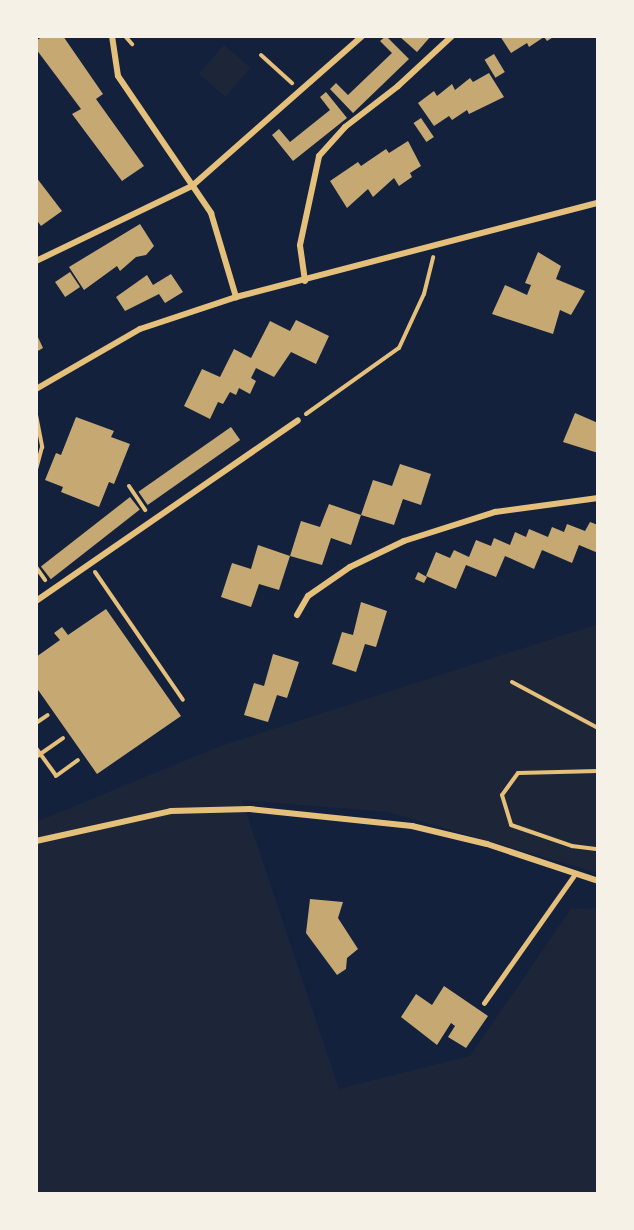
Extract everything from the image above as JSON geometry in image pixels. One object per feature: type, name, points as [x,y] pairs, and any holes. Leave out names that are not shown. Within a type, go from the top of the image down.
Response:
[{"type":"street","points":[[112,36],[118,76],[211,213],[236,297]]},
{"type":"street","points":[[36,261],[192,186],[362,36]]},
{"type":"street","points":[[305,281],[300,244],[319,156],[345,127],[398,87],[452,36]]},
{"type":"street","points":[[36,390],[140,329],[236,297],[435,248],[598,203]]},
{"type":"street","points":[[36,601],[298,420]]},
{"type":"street","points":[[297,615],[308,596],[350,567],[404,541],[495,512],[598,498]]},
{"type":"street","points":[[36,841],[171,811],[250,809],[412,826],[487,844],[598,881]]},
{"type":"lane","points":[[484,1003],[575,874]]},
{"type":"path","points":[[124,36],[132,44]]},
{"type":"path","points":[[261,55],[299,90]]},
{"type":"path","points":[[298,420],[399,348],[424,294],[435,248]]},
{"type":"path","points":[[36,415],[42,447],[36,470]]},
{"type":"path","points":[[129,486],[152,521]]},
{"type":"path","points":[[90,564],[183,700]]},
{"type":"path","points":[[512,682],[598,728]]},
{"type":"path","points":[[36,723],[48,715]]},
{"type":"path","points":[[38,755],[63,738]]},
{"type":"path","points":[[36,748],[38,755],[56,776],[78,760]]},
{"type":"path","points":[[598,771],[518,773],[502,795],[511,825],[572,846],[598,849]]},
{"type":"shaded area","points":[[224,45],[250,68],[225,97],[199,74]]},
{"type":"shaded area","points":[[598,624],[598,873],[389,812],[242,800],[339,1089],[470,1056],[571,909],[598,908],[598,1194],[36,1194],[36,822],[218,747]]},
{"type":"building","points":[[43,36],[63,36],[103,94],[96,99],[144,166],[122,181],[72,114],[81,109],[36,49],[36,41]]},
{"type":"building","points":[[386,36],[409,59],[353,113],[330,89],[336,83],[348,95],[392,53],[380,41]]},
{"type":"building","points":[[399,36],[431,36],[417,52]]},
{"type":"building","points":[[500,36],[555,36],[547,41],[544,37],[529,47],[527,43],[511,53]]},
{"type":"building","points":[[494,54],[505,72],[495,78],[485,60]]},
{"type":"building","points":[[489,73],[504,97],[469,114],[467,110],[452,120],[449,116],[434,126],[418,103],[434,91],[437,96],[452,84],[455,90],[470,78],[473,82]]},
{"type":"building","points":[[326,92],[347,118],[293,161],[272,135],[279,129],[290,142],[330,110],[320,97]]},
{"type":"building","points":[[421,118],[434,137],[426,142],[414,123]]},
{"type":"building","points":[[408,141],[421,166],[410,173],[412,177],[399,186],[394,178],[373,197],[368,189],[347,208],[330,181],[358,162],[361,166],[386,149],[389,153]]},
{"type":"building","points":[[36,177],[62,211],[41,226],[36,219]]},
{"type":"building","points":[[140,224],[154,246],[146,255],[136,257],[120,271],[117,266],[84,290],[69,267]]},
{"type":"building","points":[[538,252],[561,266],[556,279],[585,291],[571,315],[560,310],[553,334],[492,314],[505,285],[527,295],[531,285],[525,283]]},
{"type":"building","points":[[70,272],[80,287],[65,297],[55,282]]},
{"type":"building","points":[[171,274],[183,292],[165,303],[159,294],[125,311],[116,297],[147,275],[153,285]]},
{"type":"building","points":[[296,320],[329,336],[316,364],[291,352],[274,377],[256,368],[251,378],[256,381],[250,394],[239,388],[236,395],[230,392],[223,404],[218,402],[210,419],[184,406],[202,369],[220,377],[234,349],[251,358],[270,321],[290,331]]},
{"type":"building","points":[[36,333],[43,348],[36,352]]},
{"type":"building","points":[[575,413],[598,423],[598,453],[563,442]]},
{"type":"building","points":[[76,417],[114,431],[111,437],[130,444],[114,484],[109,482],[99,507],[61,492],[63,487],[45,480],[56,453],[61,455]]},
{"type":"building","points":[[231,427],[240,440],[148,505],[138,492]]},
{"type":"building","points":[[400,464],[431,474],[421,505],[403,499],[394,525],[361,515],[373,480],[392,486]]},
{"type":"building","points":[[130,497],[140,510],[51,579],[41,567]]},
{"type":"building","points":[[329,504],[361,515],[351,545],[331,538],[322,565],[290,556],[301,521],[320,527]]},
{"type":"building","points":[[590,522],[598,525],[598,553],[579,545],[572,563],[542,550],[534,569],[505,556],[496,577],[466,565],[456,589],[426,576],[436,552],[450,558],[454,550],[469,557],[476,540],[491,546],[494,538],[510,545],[515,532],[526,537],[529,529],[548,537],[552,527],[564,532],[567,524],[585,531]]},
{"type":"building","points":[[258,545],[290,556],[279,590],[259,584],[251,607],[221,597],[232,563],[251,569]]},
{"type":"building","points":[[418,572],[427,577],[424,583],[415,579]]},
{"type":"building","points":[[361,602],[387,611],[376,647],[365,644],[356,672],[332,664],[342,632],[353,635]]},
{"type":"building","points":[[106,609],[181,716],[97,774],[36,687],[36,657],[60,640],[54,633],[62,627],[68,635]]},
{"type":"building","points":[[273,654],[299,662],[287,698],[277,695],[268,722],[244,715],[254,683],[264,686]]},
{"type":"building","points":[[310,899],[343,902],[338,918],[358,949],[347,958],[346,969],[337,975],[306,933]]},
{"type":"building","points":[[444,986],[488,1016],[466,1048],[448,1037],[455,1026],[451,1023],[437,1045],[401,1017],[416,994],[432,1005]]}]
